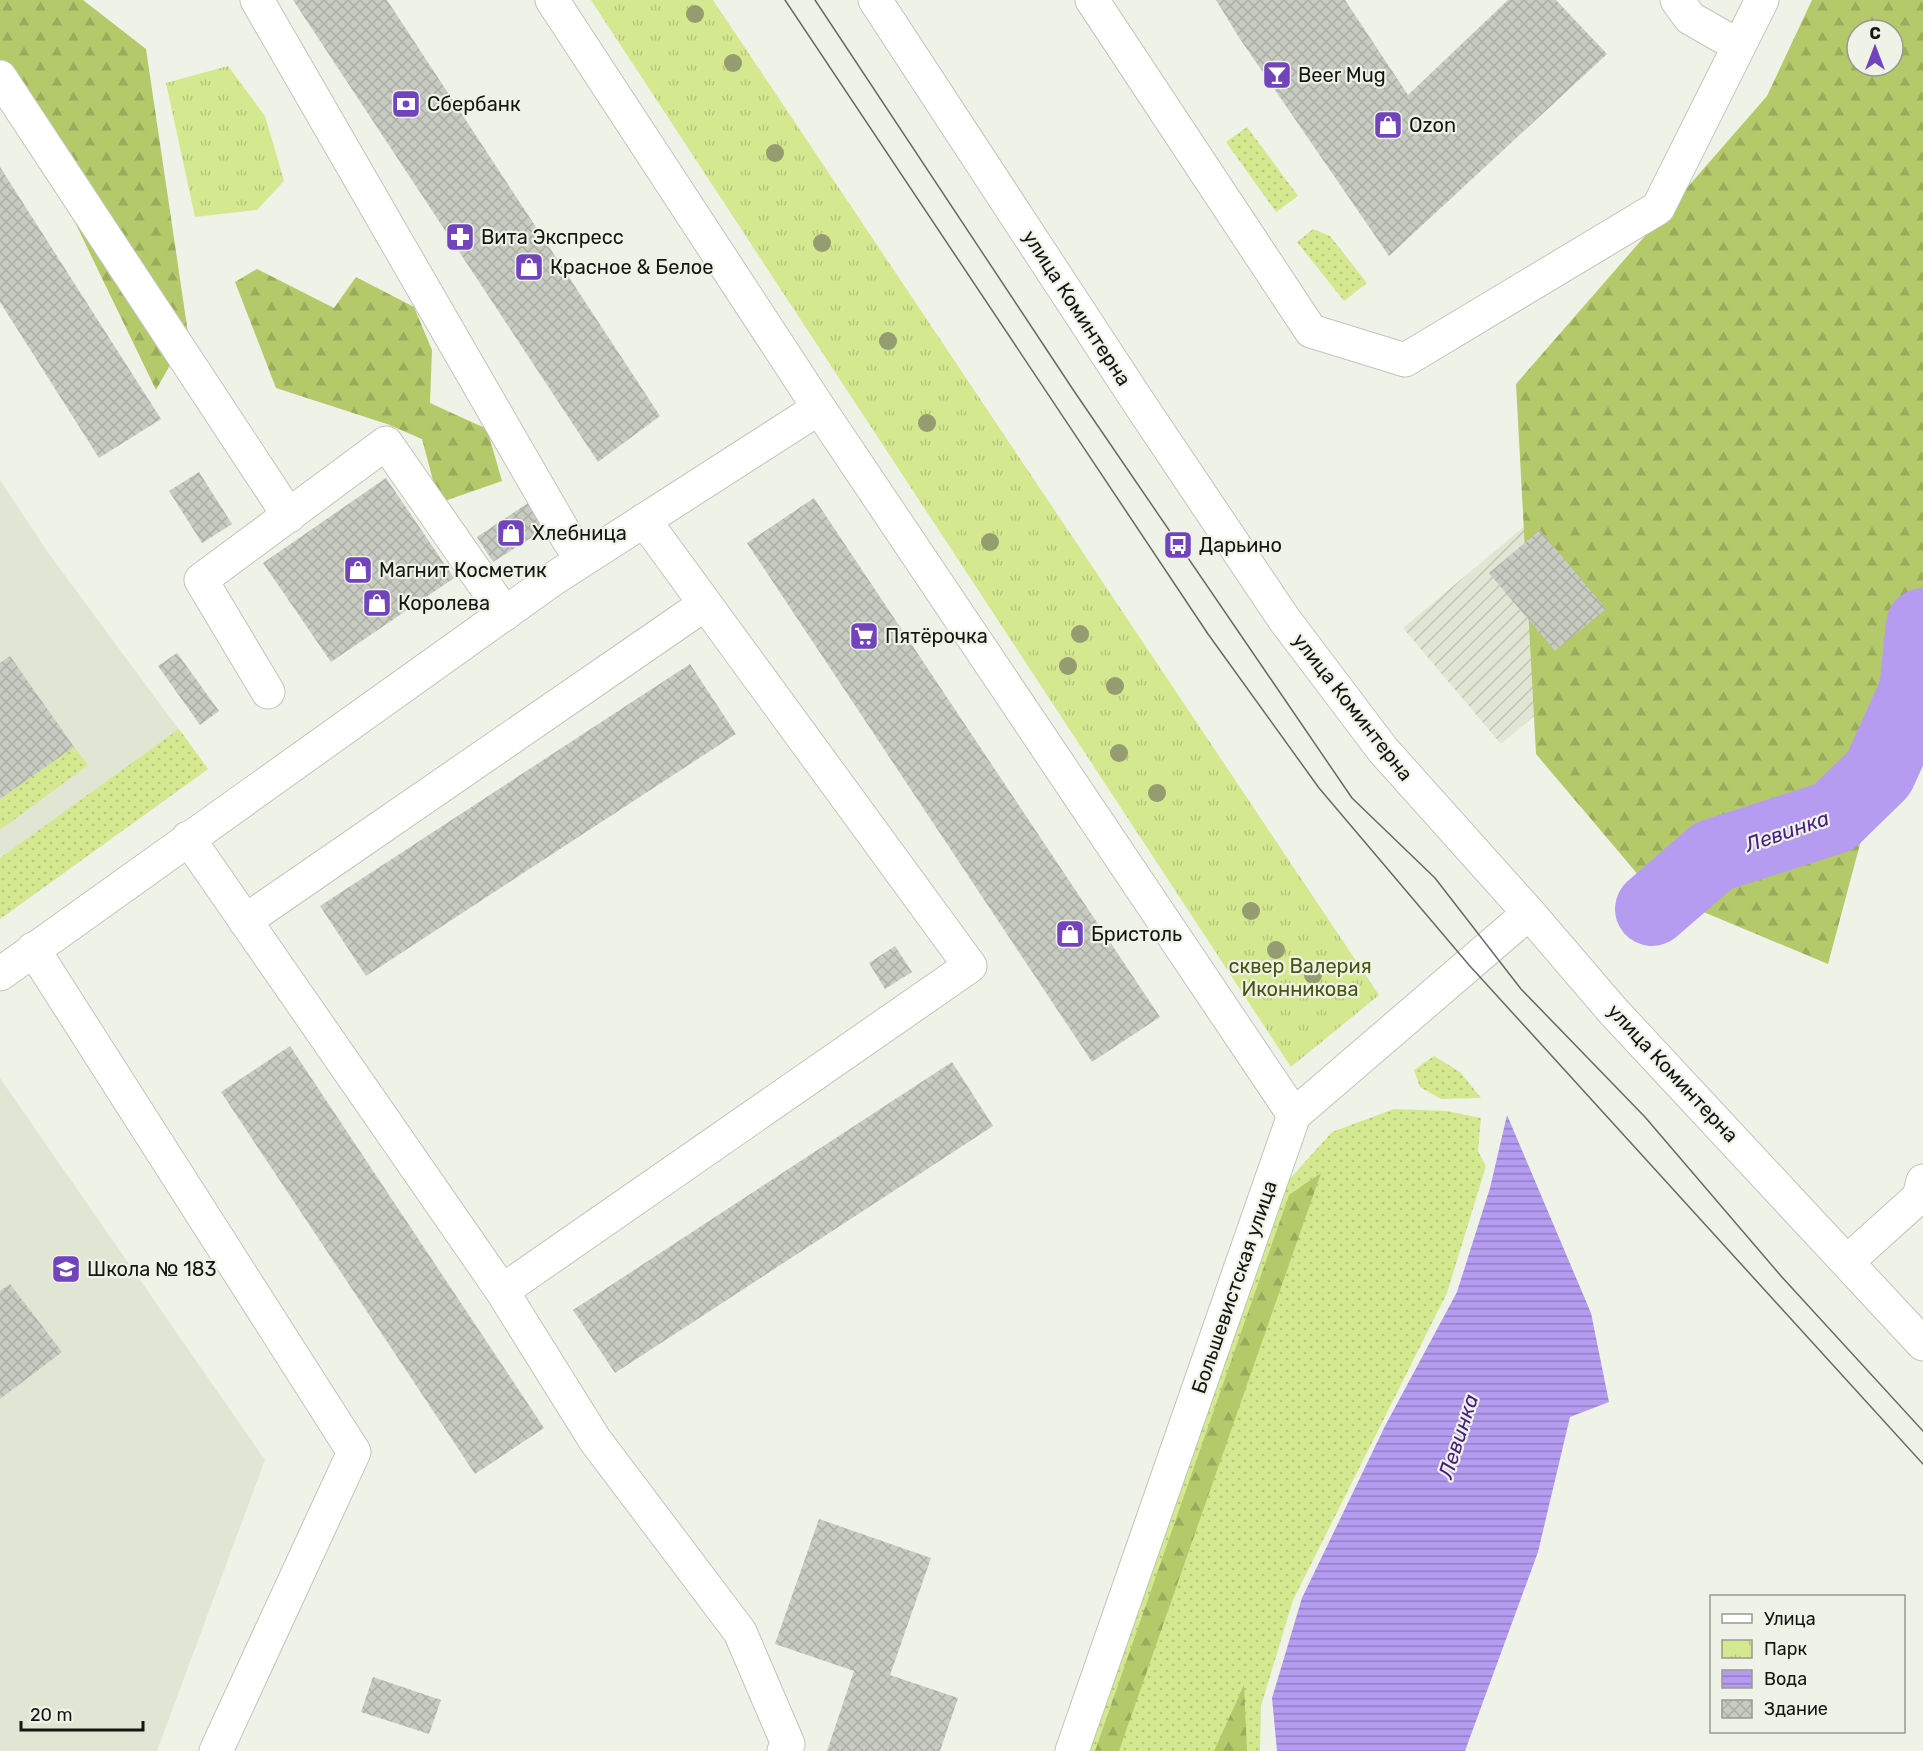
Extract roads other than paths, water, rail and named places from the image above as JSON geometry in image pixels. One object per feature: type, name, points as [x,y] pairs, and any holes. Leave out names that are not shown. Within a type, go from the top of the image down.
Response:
[{"type":"street","points":[[257,0],[582,560]]},
{"type":"street","points":[[552,0],[819,408],[1294,1115],[1529,913]]},
{"type":"street","name":"улица Коминтерна","points":[[875,0],[1132,393],[1284,619],[1383,750],[1613,1011],[1923,1344]]},
{"type":"street","points":[[1092,0],[1311,331],[1404,360],[1658,208],[1762,0]]},
{"type":"street","points":[[1677,0],[1690,18],[1740,45]]},
{"type":"street","points":[[0,77],[289,516]]},
{"type":"street","points":[[0,974],[582,560],[819,408]]},
{"type":"street","points":[[268,692],[201,580],[386,443],[505,614]]},
{"type":"street","points":[[502,1291],[970,966],[644,520]]},
{"type":"street","points":[[246,921],[705,604]]},
{"type":"street","points":[[189,838],[502,1291],[595,1440],[740,1632],[788,1743],[784,1751]]},
{"type":"street","points":[[33,949],[354,1452],[216,1751]]},
{"type":"street","name":"Большевистская улица","points":[[1072,1751],[1294,1115]]},
{"type":"street","points":[[1848,1261],[1922,1193]]},
{"type":"water","points":[[1507,1115],[1591,1313],[1609,1402],[1570,1417],[1538,1552],[1465,1751],[1277,1751],[1272,1698],[1302,1598],[1385,1426],[1457,1292],[1490,1188]]},
{"type":"waterway","name":"Левинка","points":[[1652,909],[1713,856],[1834,817],[1879,773],[1916,691],[1923,625]]},
{"type":"tram line","points":[[785,0],[1208,634],[1319,788],[1469,965],[1923,1464]]},
{"type":"tram line","points":[[815,0],[1074,391],[1352,798],[1435,878],[1521,989],[1645,1117],[1781,1276],[1923,1431]]},
{"type":"place","name":"Beer Mug","points":[[1277,75]]},
{"type":"place","name":"Сбербанк","points":[[406,104]]},
{"type":"place","name":"Ozon","points":[[1388,125]]},
{"type":"place","name":"Вита Экспресс","points":[[460,237]]},
{"type":"place","name":"Красное & Белое","points":[[529,267]]},
{"type":"place","name":"Хлебница","points":[[511,533]]},
{"type":"place","name":"Дарьино","points":[[1178,545]]},
{"type":"place","name":"Магнит Косметик","points":[[358,570]]},
{"type":"place","name":"Королева","points":[[377,603]]},
{"type":"place","name":"Пятёрочка","points":[[864,636]]},
{"type":"place","name":"Бристоль","points":[[1070,934]]},
{"type":"place","name":"Школа № 183","points":[[66,1269]]},
{"type":"park label","name":"сквер Валерия Иконникова","points":[[1300,978]]}]
